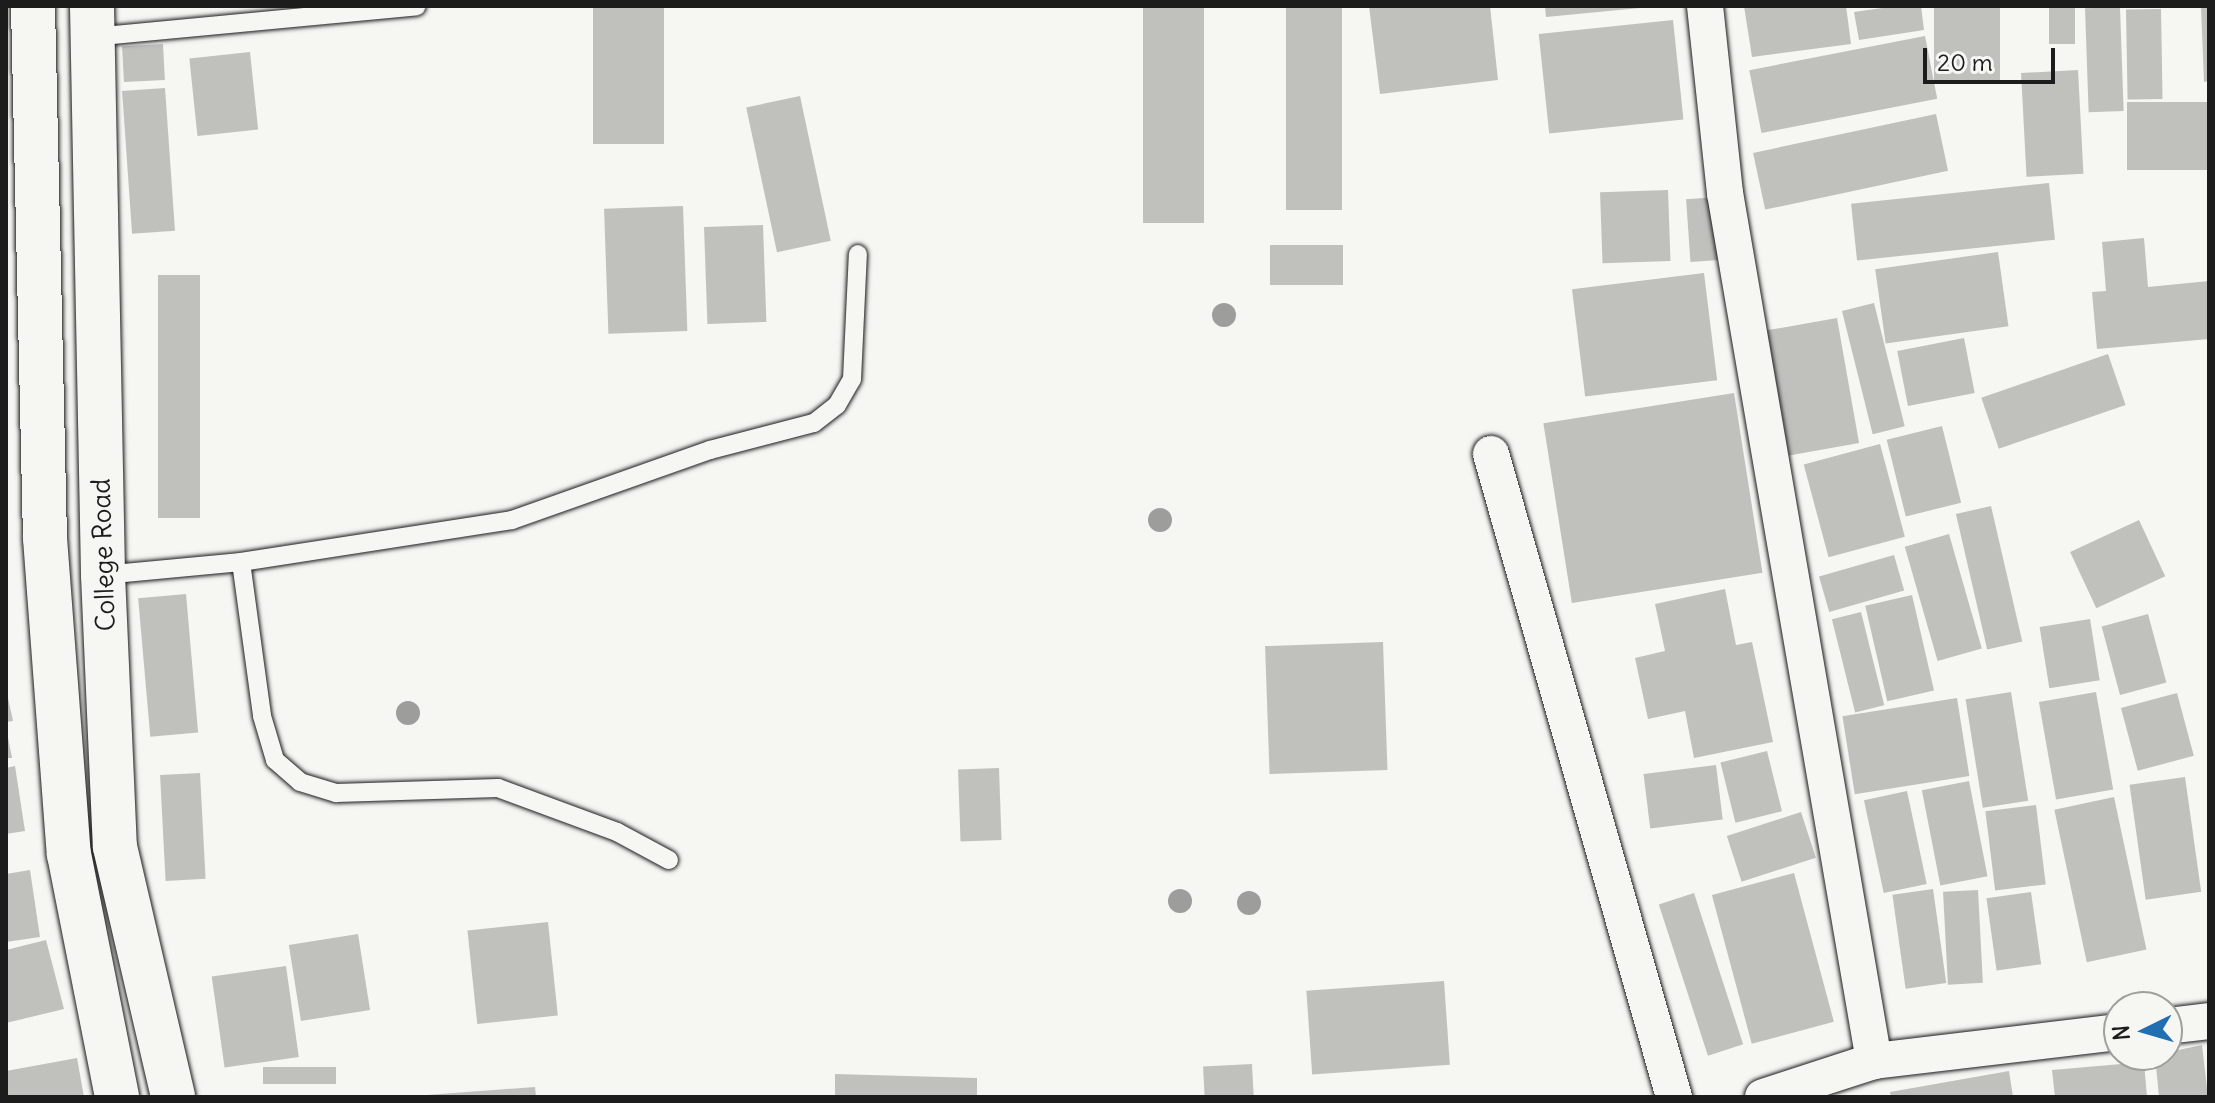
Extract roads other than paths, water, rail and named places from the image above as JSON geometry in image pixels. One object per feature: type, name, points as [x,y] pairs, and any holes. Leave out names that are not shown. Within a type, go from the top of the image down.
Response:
[{"type":"main road","name":"College Road","points":[[33,6],[45,538],[69,854],[117,1097]]},
{"type":"main road","name":"College Road","points":[[92,21],[103,575],[115,847],[173,1097]]},
{"type":"street","points":[[1705,6],[1725,193],[1874,1061]]},
{"type":"street","points":[[1491,454],[1674,1097]]},
{"type":"street","points":[[2183,1024],[2209,1021]]},
{"type":"street","points":[[1763,1097],[1874,1061],[2103,1034]]},
{"type":"lane","points":[[92,21],[417,6]]},
{"type":"lane","points":[[103,575],[241,562],[512,520],[710,450],[814,423],[837,405],[852,379],[858,254]]},
{"type":"lane","points":[[241,562],[262,716],[275,760],[300,782],[336,793],[498,788],[617,832],[669,860]]}]
